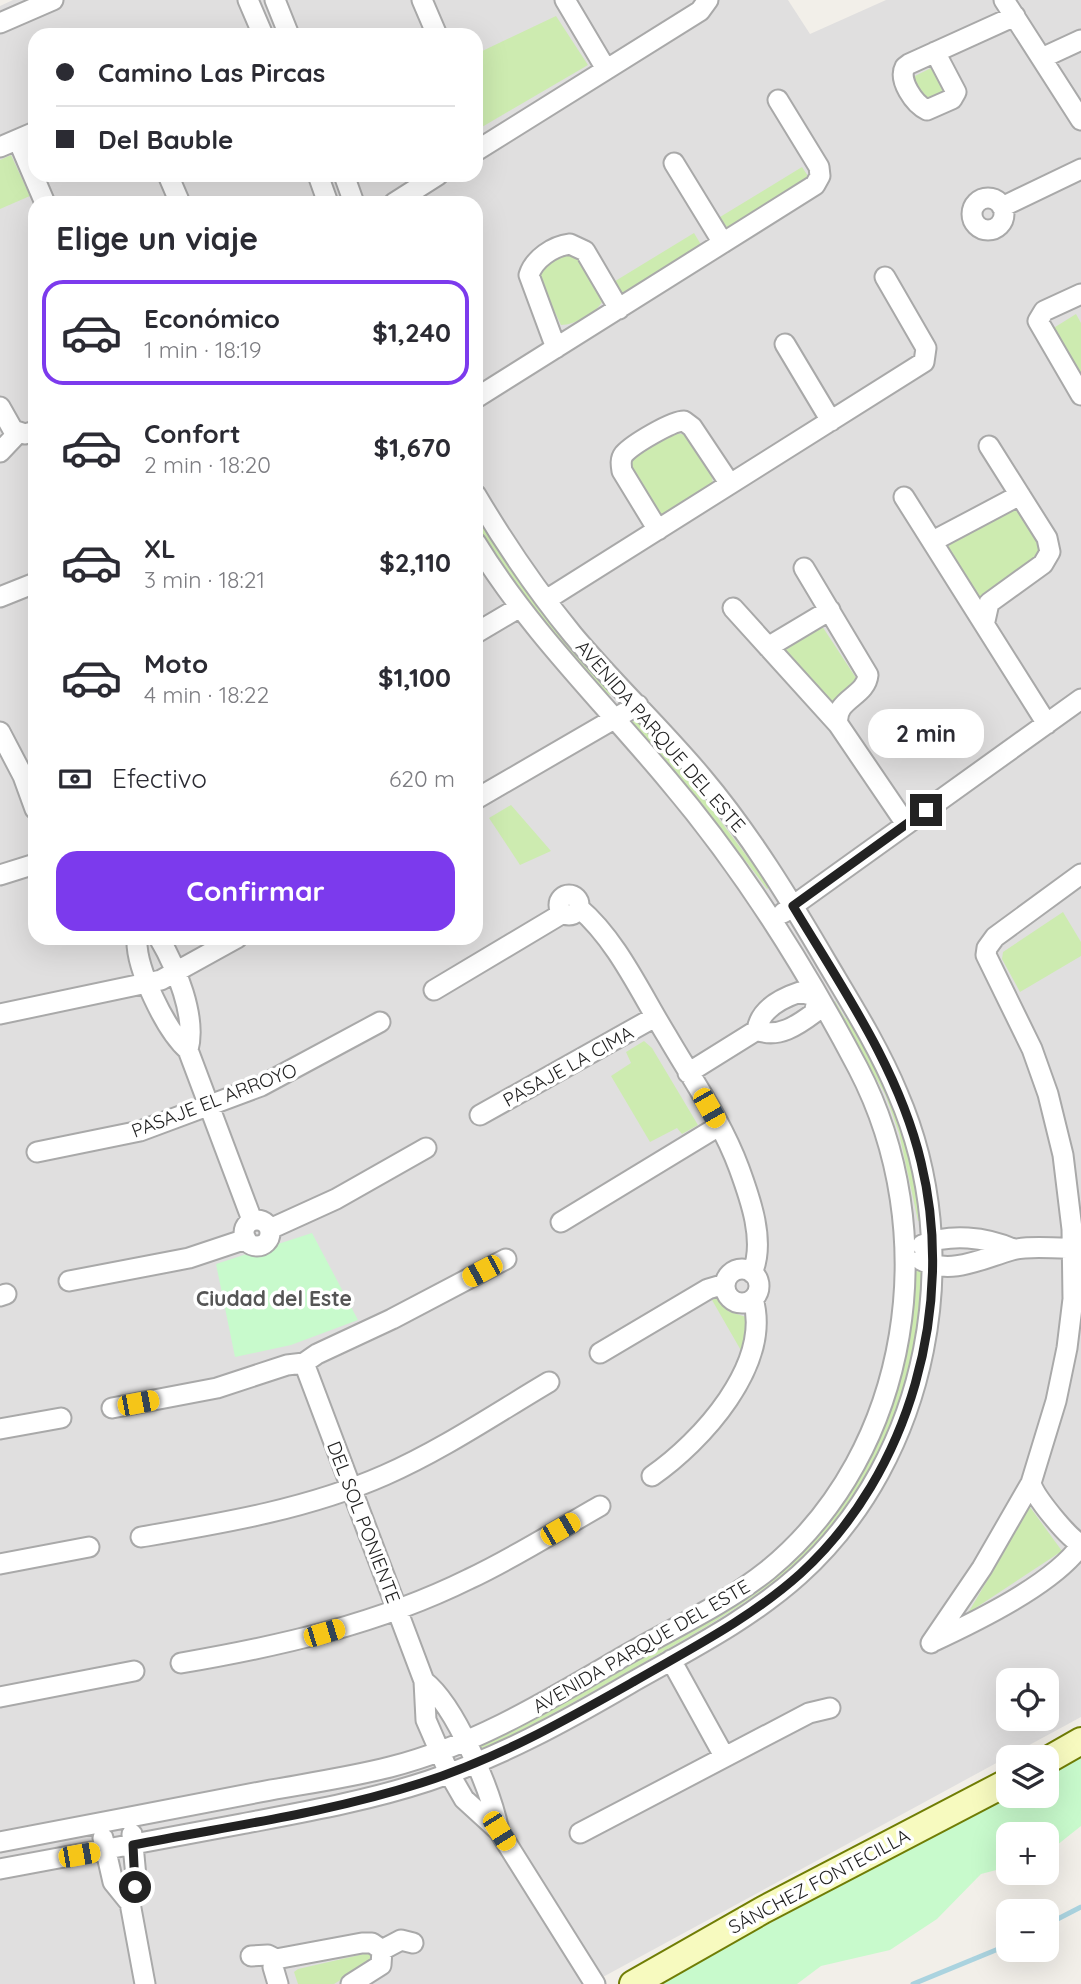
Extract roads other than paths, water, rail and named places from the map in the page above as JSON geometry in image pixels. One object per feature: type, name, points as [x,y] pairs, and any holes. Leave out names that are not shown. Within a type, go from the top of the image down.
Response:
[{"type":"street","points":[[0,23],[53,0]]},
{"type":"street","points":[[248,0],[260,28]]},
{"type":"street","points":[[275,0],[286,28]]},
{"type":"street","points":[[422,0],[433,28]]},
{"type":"street","points":[[565,0],[607,69]]},
{"type":"street","points":[[483,141],[700,11],[708,0]]},
{"type":"street","points":[[935,52],[1010,8],[1081,120]]},
{"type":"street","points":[[1042,58],[1081,40]]},
{"type":"street","points":[[483,394],[818,181],[820,172],[817,163],[778,100]]},
{"type":"street","points":[[18,140],[28,163]]},
{"type":"street","points":[[674,163],[723,243]]},
{"type":"street","points":[[1002,207],[1081,169]]},
{"type":"street","points":[[405,196],[427,182]]},
{"type":"street","points":[[556,348],[529,275],[533,264],[552,250],[570,244],[584,251],[619,309]]},
{"type":"street","points":[[546,600],[921,365],[927,357],[926,348],[886,277]]},
{"type":"street","points":[[1081,294],[1044,311],[1039,317],[1040,328],[1081,395]]},
{"type":"street","points":[[785,344],[831,421]]},
{"type":"street","points":[[0,407],[8,425],[27,432]]},
{"type":"street","points":[[658,530],[622,471],[621,462],[625,453],[671,423],[684,421],[692,427],[730,484]]},
{"type":"street","points":[[0,452],[27,432]]},
{"type":"street","points":[[985,621],[989,603],[1043,564],[1051,552],[1047,538],[989,446]]},
{"type":"street","points":[[933,541],[1020,495]]},
{"type":"street","points":[[904,496],[985,621],[1047,724]]},
{"type":"street","name":"AVENIDA PARQUE DEL ESTE","points":[[0,1869],[338,1805],[449,1773],[555,1727],[671,1660],[778,1593],[816,1558],[859,1503],[888,1453],[912,1393],[927,1332],[933,1240],[926,1186],[911,1128],[886,1069],[793,906],[723,803],[546,600],[483,506]]},
{"type":"street","name":"AVENIDA PARQUE DEL ESTE","points":[[0,1842],[392,1767],[464,1741],[524,1714],[727,1598],[769,1569],[811,1527],[859,1455],[884,1398],[904,1316],[906,1251],[899,1188],[883,1127],[859,1069],[771,922],[696,814],[520,607],[483,553]]},
{"type":"street","points":[[804,568],[868,675],[866,684],[841,706],[838,724]]},
{"type":"street","points":[[0,597],[28,586]]},
{"type":"street","points":[[483,629],[520,607]]},
{"type":"street","points":[[733,608],[838,724],[906,824]]},
{"type":"street","points":[[768,647],[830,610]]},
{"type":"street","points":[[771,922],[1081,699]]},
{"type":"street","points":[[483,795],[638,705]]},
{"type":"street","points":[[0,732],[28,790]]},
{"type":"street","points":[[0,875],[28,866]]},
{"type":"street","points":[[1031,1483],[1035,1494],[1081,1545],[1059,1567],[1011,1601],[931,1643],[982,1568],[1031,1483],[1076,1329],[1073,1248],[1075,1190],[1040,1069],[989,962],[987,948],[995,937],[1081,874]]},
{"type":"street","points":[[434,990],[571,911],[601,932],[688,1073],[719,1126],[738,1166],[751,1208],[756,1245],[752,1273],[759,1286],[753,1299],[757,1317],[754,1338],[744,1368],[727,1400],[699,1436],[652,1476]]},
{"type":"street","points":[[139,945],[149,983],[167,1027],[188,1050],[256,1229]]},
{"type":"street","points":[[162,945],[191,1024],[188,1050]]},
{"type":"street","points":[[0,1014],[149,983],[174,974],[225,945]]},
{"type":"street","points":[[757,1030],[772,1034],[785,1031],[814,1013],[818,997],[840,986]]},
{"type":"street","points":[[688,1073],[757,1030],[764,1012],[794,994],[807,992],[818,997]]},
{"type":"street","name":"PASAJE LA CIMA","points":[[480,1115],[655,1017]]},
{"type":"street","name":"PASAJE EL ARROYO","points":[[37,1152],[121,1136],[276,1080],[380,1021]]},
{"type":"street","points":[[561,1222],[719,1126]]},
{"type":"street","points":[[69,1281],[189,1258],[336,1199],[425,1148]]},
{"type":"street","points":[[906,1251],[933,1240],[983,1239],[1013,1249],[1073,1248]]},
{"type":"street","points":[[906,1251],[933,1266],[981,1262],[1013,1249]]},
{"type":"street","points":[[112,1408],[217,1388],[287,1365],[304,1363],[506,1259]]},
{"type":"street","points":[[600,1353],[708,1289],[725,1284],[733,1272],[743,1269],[752,1273]]},
{"type":"street","points":[[725,1284],[727,1294],[734,1301],[744,1303],[753,1299]]},
{"type":"street","points":[[1063,1371],[1081,1361]]},
{"type":"street","name":"DEL SOL PONIENTE","points":[[304,1363],[424,1681],[426,1720],[449,1773],[464,1799],[499,1831],[595,1984]]},
{"type":"street","points":[[141,1536],[250,1516],[352,1488],[419,1458],[549,1382]]},
{"type":"street","points":[[0,1429],[61,1418]]},
{"type":"street","points":[[181,1663],[306,1639],[397,1608],[468,1580],[600,1506]]},
{"type":"street","points":[[0,1564],[89,1547]]},
{"type":"street","points":[[671,1660],[724,1756]]},
{"type":"street","points":[[0,1697],[134,1671]]},
{"type":"street","name":"DEL SOL PONIENTE","points":[[424,1681],[438,1692],[449,1708],[494,1809],[499,1831]]},
{"type":"street","points":[[580,1833],[809,1713],[830,1708]]},
{"type":"street","points":[[1059,1754],[1081,1741]]},
{"type":"street","name":"SÁNCHEZ FONTECILLA","points":[[633,1984],[752,1916],[996,1788]]},
{"type":"street","points":[[129,1817],[136,1877],[130,1903],[140,1983]]},
{"type":"street","points":[[100,1823],[113,1882],[130,1903]]},
{"type":"street","points":[[382,1950],[401,1940],[413,1943]]},
{"type":"street","points":[[251,1956],[268,1955],[276,1959],[362,1943],[372,1943],[382,1950]]},
{"type":"street","points":[[351,1984],[381,1965],[382,1950]]},
{"type":"street","points":[[276,1959],[274,1967],[278,1984]]},
{"type":"waterway","points":[[1059,1918],[1081,1907]]},
{"type":"waterway","points":[[913,1984],[996,1950]]},
{"type":"district","name":"Ciudad del Este","points":[[274,1298]]}]
